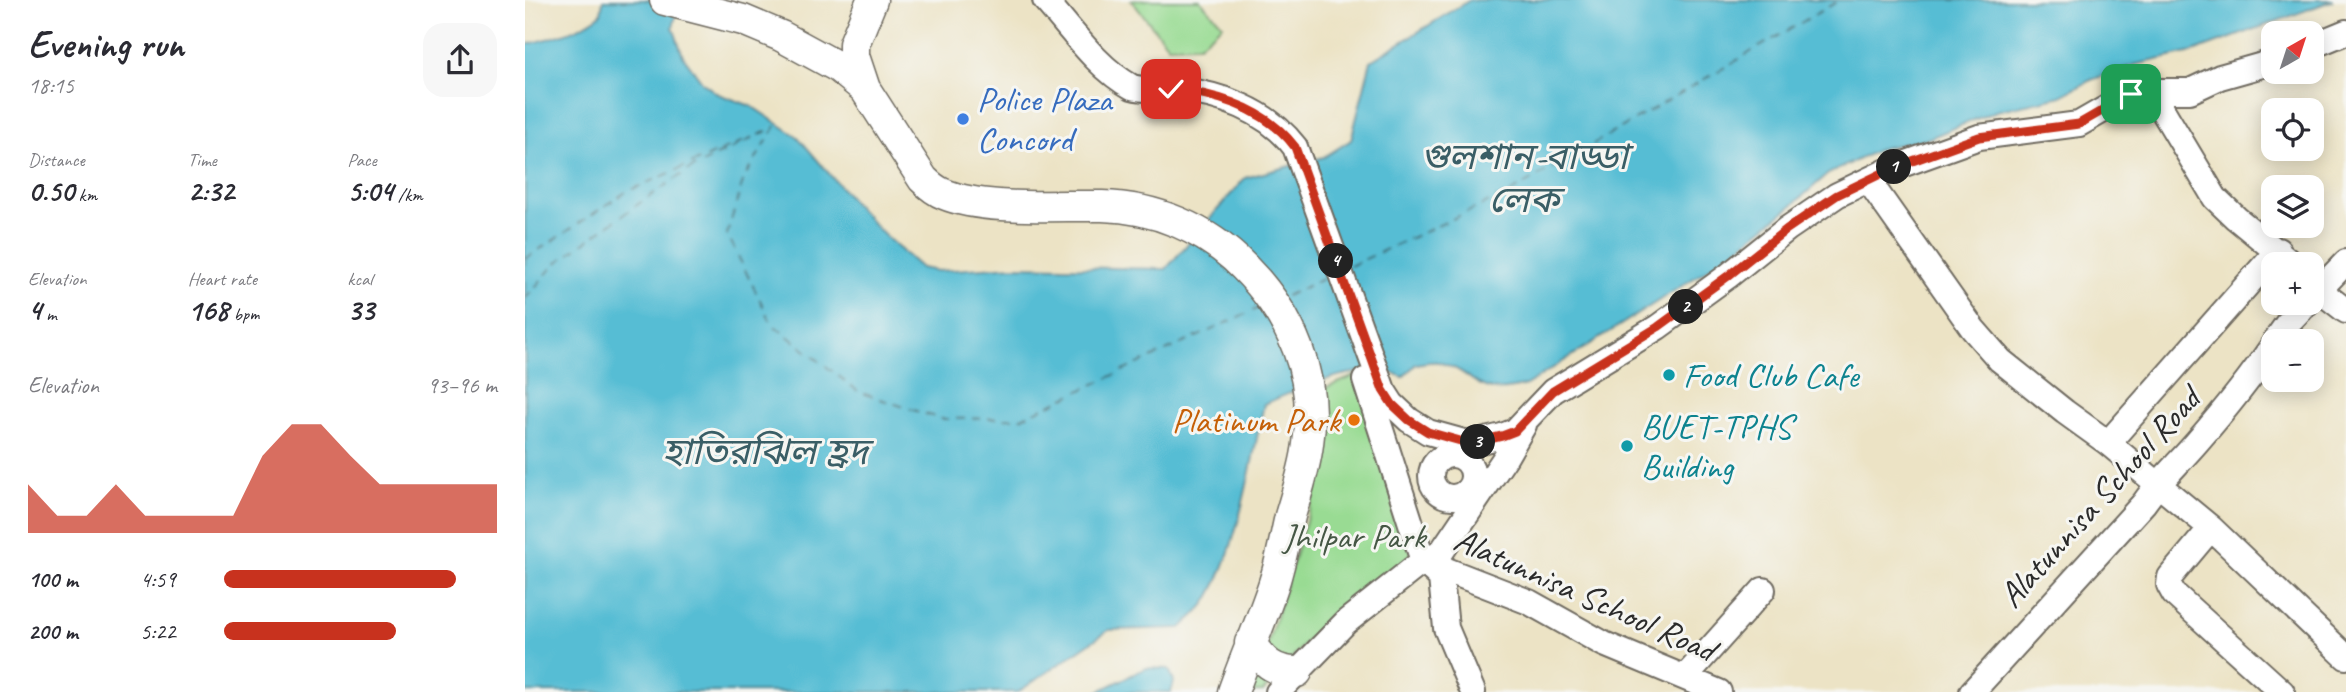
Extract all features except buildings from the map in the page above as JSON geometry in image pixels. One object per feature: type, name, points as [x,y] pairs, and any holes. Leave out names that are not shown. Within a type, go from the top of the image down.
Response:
[{"type":"main road","points":[[666,0],[743,20],[781,36],[838,66],[865,89]]},
{"type":"main road","points":[[871,0],[854,44],[854,56],[865,89],[923,178],[932,187],[943,194],[1006,204],[1133,209],[1187,226],[1225,250],[1268,293],[1293,335],[1304,367],[1309,397],[1308,443],[1303,476],[1274,583],[1233,692]]},
{"type":"main road","points":[[1250,643],[1261,659],[1287,682]]},
{"type":"street","points":[[1045,0],[1094,55],[1132,88],[1198,92],[1227,99],[1267,119],[1283,131],[1380,400],[1398,482],[1423,561],[1441,578],[1446,628],[1473,692]]},
{"type":"street","points":[[2324,41],[2346,32]]},
{"type":"street","points":[[1472,495],[1451,498],[1441,494],[1433,487],[1430,477],[1433,466],[1454,448],[1515,431],[1553,391],[1658,327],[1787,229],[1837,195],[1902,164],[1979,137],[2079,124],[2131,94],[2190,91],[2220,77],[2261,65]]},
{"type":"street","points":[[2151,91],[2215,198],[2277,252]]},
{"type":"street","points":[[1868,180],[1973,329],[2000,360],[2108,443],[2211,528],[2346,657]]},
{"type":"street","name":"Alatunnisa School Road","points":[[2324,283],[2346,262]]},
{"type":"street","points":[[2108,443],[2261,282]]},
{"type":"street","points":[[2324,300],[2346,311]]},
{"type":"street","name":"Alatunnisa School Road","points":[[2284,329],[2294,315]]},
{"type":"street","name":"Alatunnisa School Road","points":[[1972,692],[2144,503],[2157,484],[2220,415],[2261,363]]},
{"type":"street","points":[[1380,400],[1454,448],[1470,466],[1474,475],[1472,495]]},
{"type":"street","points":[[1287,682],[1346,622],[1423,561],[1441,551],[1472,495],[1505,458],[1531,412]]},
{"type":"street","points":[[1398,482],[1430,477]]},
{"type":"street","points":[[2211,528],[2170,577],[2169,586],[2174,594],[2282,692]]},
{"type":"street","name":"Alatunnisa School Road","points":[[1423,561],[1529,602],[1604,644],[1720,692]]},
{"type":"street","points":[[1686,676],[1763,590]]},
{"type":"green space","points":[[1131,0],[1200,0],[1223,25],[1199,45],[1168,46]]},
{"type":"green space","name":"Jhilpar Park","points":[[1357,375],[1414,562],[1340,611],[1315,632],[1263,692],[1249,692],[1268,642],[1315,492],[1324,438],[1323,389]]},
{"type":"water","name":"হাতিরঝিল হ্রদ","points":[[603,0],[680,0],[673,27],[683,56],[703,83],[718,94],[751,106],[798,137],[884,235],[921,268],[938,271],[1014,266],[1166,269],[1245,178],[1324,157],[1351,140],[1371,61],[1470,0],[2334,0],[2277,21],[2261,21],[2261,27],[2193,52],[2134,65],[2091,80],[2061,96],[1996,111],[1927,139],[1882,148],[1828,174],[1724,259],[1526,385],[1509,389],[1486,387],[1451,367],[1430,362],[1416,364],[1403,377],[1370,371],[1333,377],[1264,404],[1235,532],[1218,580],[1202,608],[1181,628],[1109,630],[1018,692],[525,692],[525,45],[565,34],[601,14]]},
{"type":"water","points":[[1146,668],[1169,669],[1174,682],[1171,692],[1097,692]]},
{"type":"ferry route","points":[[1350,266],[1511,192],[1840,0]]},
{"type":"ferry route","points":[[776,126],[744,178],[727,234],[772,324],[859,392],[941,419],[1021,418],[1259,308]]},
{"type":"ferry route","points":[[525,299],[555,264],[631,209],[690,169],[773,128]]},
{"type":"ferry route","points":[[525,259],[626,192],[753,137]]},
{"type":"ferry route","points":[[1286,296],[1329,276]]},
{"type":"place","name":"Police Plaza Concord","points":[[963,119]]},
{"type":"place","name":"Food Club Cafe","points":[[1669,375]]},
{"type":"place","name":"Platinum Park","points":[[1354,420]]},
{"type":"place","name":"BUET-TPHS Building","points":[[1627,446]]},
{"type":"route","points":[[1171,89],[1227,99],[1267,119],[1283,131],[1295,147],[1383,390],[1392,404],[1409,420],[1445,439],[1464,442],[1477,442],[1515,431],[1553,391],[1658,327],[1787,229],[1837,195],[1893,168],[1979,137],[2079,124],[2131,94]]},
{"type":"water label","name":"গুলশান-বাড্ডা লেক","points":[[1524,178]]}]
